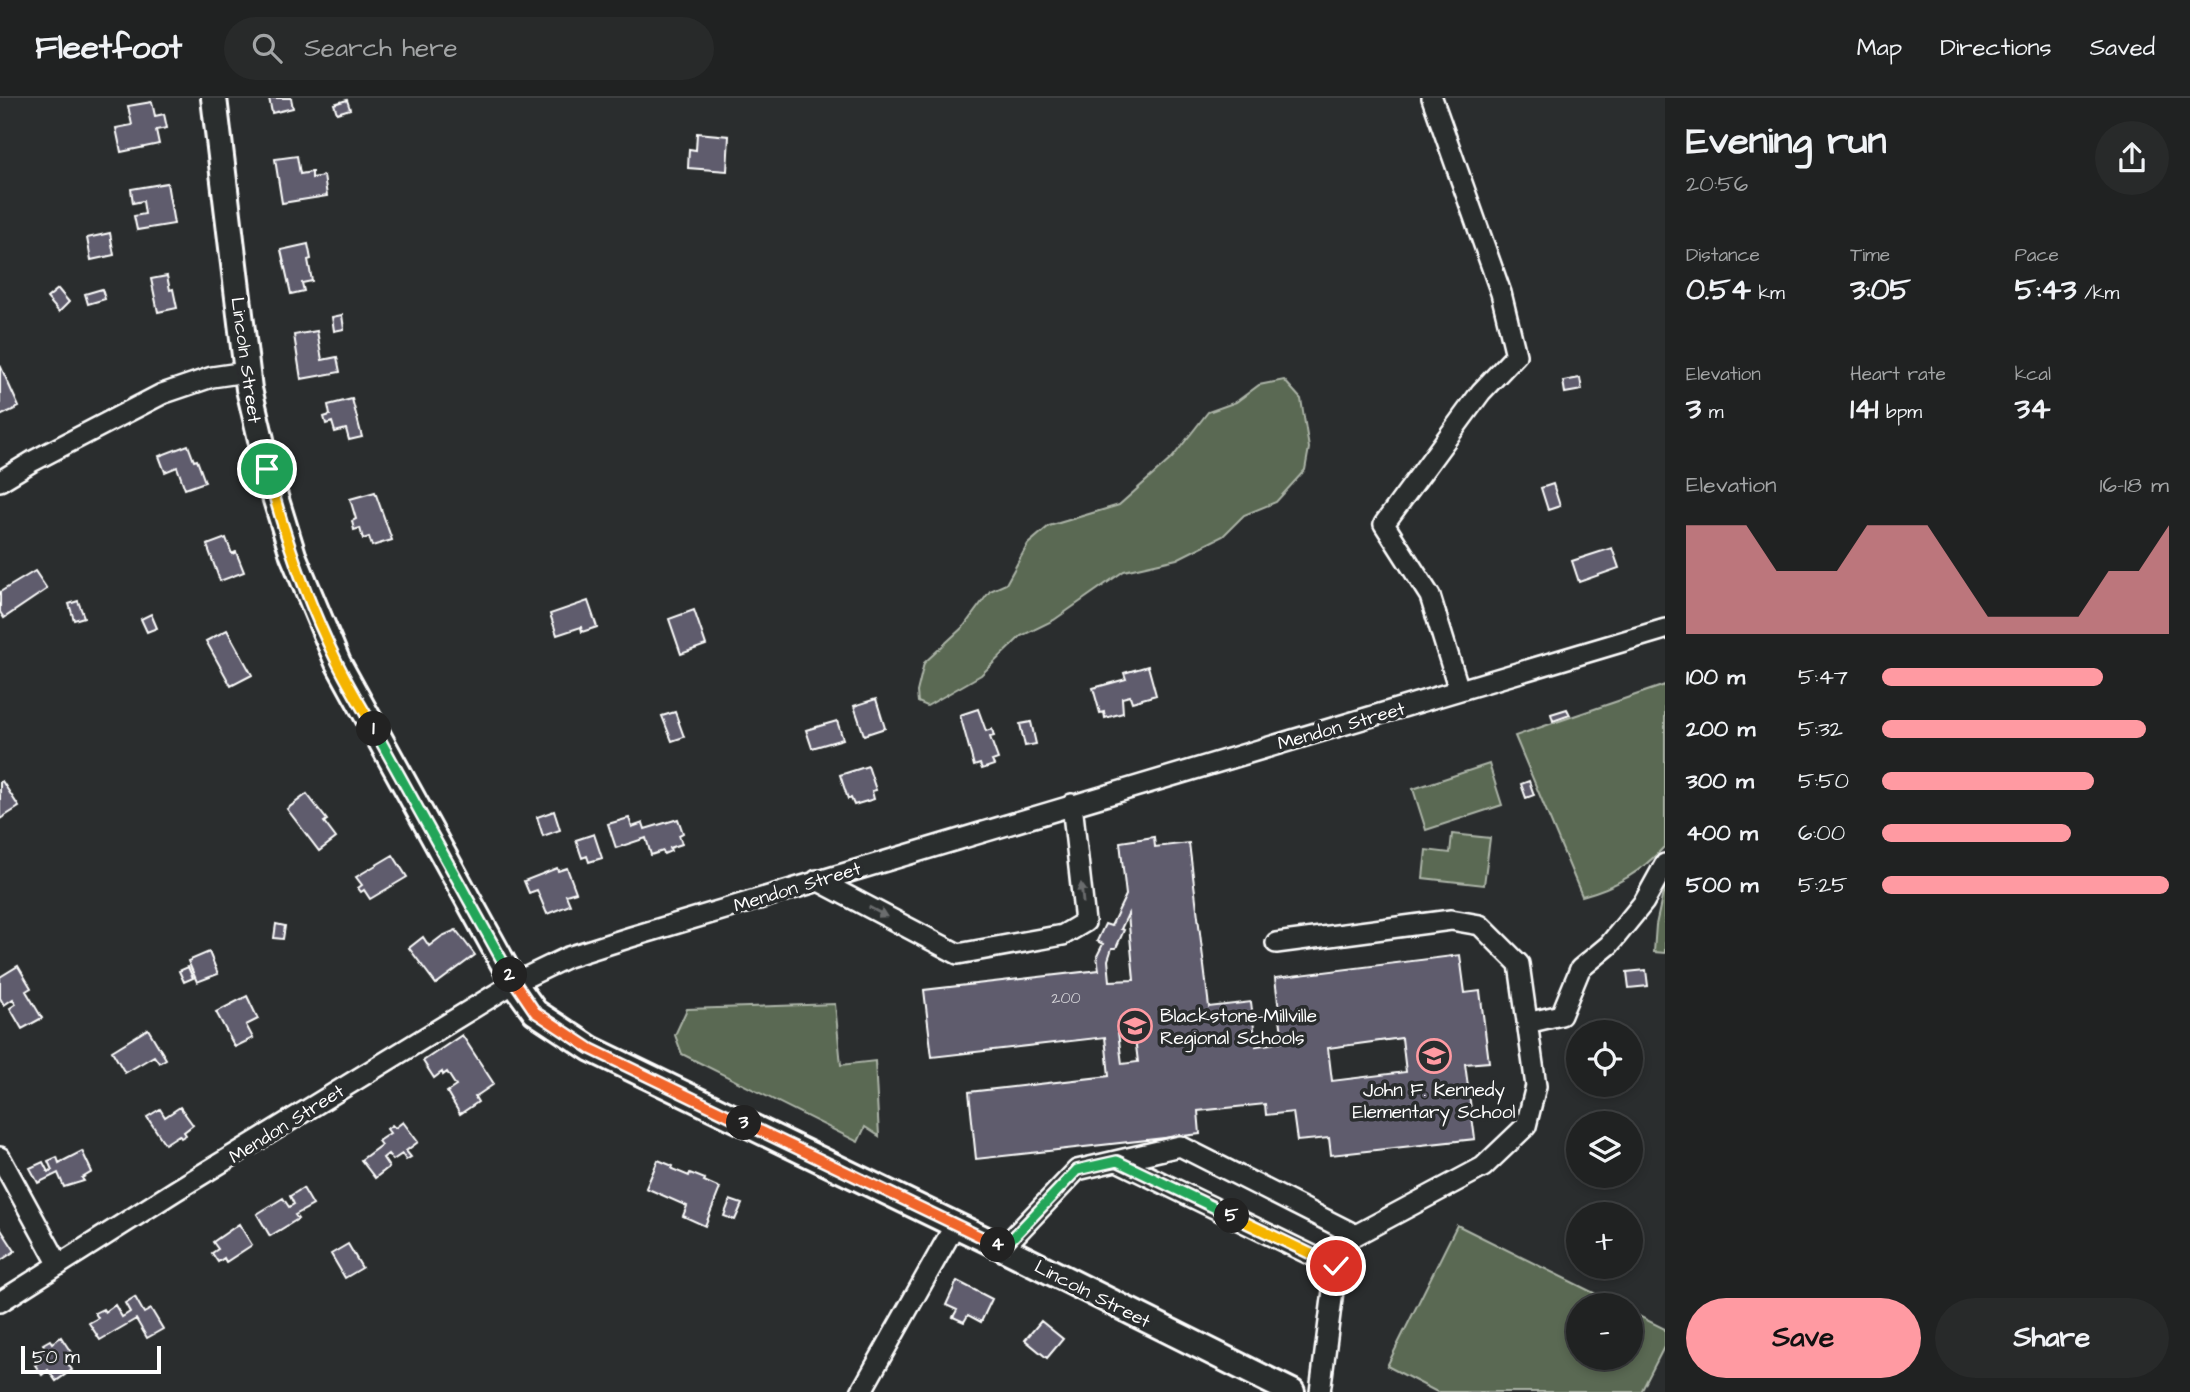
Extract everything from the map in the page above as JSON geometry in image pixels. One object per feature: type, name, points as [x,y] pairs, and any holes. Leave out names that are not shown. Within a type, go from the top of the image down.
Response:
[{"type":"main road","name":"Lincoln Street","points":[[214,98],[252,409],[279,511],[301,577],[329,645],[514,983],[535,1012],[591,1049],[1003,1248],[1292,1392]]},
{"type":"street","points":[[1432,98],[1502,293],[1517,355],[1481,392],[1384,524],[1430,596],[1459,690]]},
{"type":"street","points":[[0,481],[162,394],[212,377],[246,372]]},
{"type":"street","name":"Mendon Street","points":[[0,1302],[514,983],[568,957],[817,880],[1665,629]]},
{"type":"street","points":[[817,880],[958,954],[1063,935],[1085,922],[1072,804]]},
{"type":"street","points":[[1527,1023],[1560,1015],[1580,969],[1609,945],[1644,902],[1665,864]]},
{"type":"street","points":[[1276,943],[1451,920],[1480,925],[1519,964],[1536,1086],[1526,1126],[1483,1167],[1339,1244],[1320,1392]]},
{"type":"street","points":[[1003,1248],[1077,1170],[1180,1146],[1356,1235]]},
{"type":"street","points":[[0,1157],[59,1265]]},
{"type":"street","points":[[1117,1161],[1336,1266]]},
{"type":"street","points":[[861,1392],[955,1225]]},
{"type":"green space","points":[[1284,380],[1301,399],[1309,448],[1305,470],[1276,502],[1244,515],[1223,536],[1177,559],[1124,571],[1054,620],[1021,636],[981,675],[927,706],[918,702],[917,692],[924,663],[964,626],[990,591],[1006,584],[1028,544],[1049,526],[1119,505],[1172,458],[1208,412],[1236,402],[1259,385]]},
{"type":"green space","points":[[1665,685],[1665,846],[1647,864],[1627,877],[1582,896],[1515,736]]},
{"type":"green space","points":[[1489,764],[1502,805],[1426,830],[1413,789]]},
{"type":"green space","points":[[1452,834],[1490,838],[1484,885],[1423,878],[1426,850],[1450,853]]},
{"type":"green space","points":[[1665,884],[1665,953],[1654,952],[1656,925]]},
{"type":"green space","points":[[835,1004],[841,1065],[875,1061],[879,1136],[865,1127],[858,1142],[682,1054],[675,1035],[687,1009]]},
{"type":"green space","points":[[1457,1225],[1594,1293],[1566,1293],[1566,1370],[1643,1370],[1643,1318],[1665,1329],[1665,1345],[1641,1392],[1437,1392],[1387,1366]]},
{"type":"building","points":[[269,98],[291,98],[293,108],[272,113]]},
{"type":"building","points":[[347,100],[350,109],[337,113],[334,104]]},
{"type":"building","points":[[152,102],[155,116],[164,114],[167,128],[156,130],[159,144],[121,152],[116,128],[132,125],[128,106]]},
{"type":"building","points":[[697,133],[729,136],[727,171],[688,168],[689,149],[696,150]]},
{"type":"building","points":[[297,156],[300,174],[312,172],[312,178],[324,176],[327,196],[282,203],[275,159]]},
{"type":"building","points":[[167,183],[174,224],[137,230],[134,216],[145,214],[143,201],[133,203],[131,189]]},
{"type":"building","points":[[110,233],[114,255],[91,260],[87,238]]},
{"type":"building","points":[[308,244],[312,281],[302,283],[304,291],[291,294],[281,250]]},
{"type":"building","points":[[167,276],[177,308],[158,312],[151,279]]},
{"type":"building","points":[[58,289],[69,302],[59,312],[47,298]]},
{"type":"building","points":[[102,289],[105,299],[88,304],[85,294]]},
{"type":"building","points":[[342,315],[344,329],[334,331],[332,317]]},
{"type":"building","points":[[317,331],[322,360],[337,357],[340,372],[301,379],[294,335]]},
{"type":"building","points":[[0,365],[19,407],[0,416]]},
{"type":"building","points":[[1580,378],[1582,390],[1565,393],[1563,381]]},
{"type":"building","points":[[352,399],[362,437],[349,440],[346,429],[335,432],[332,422],[326,424],[324,417],[330,415],[328,405]]},
{"type":"building","points":[[188,445],[205,482],[185,489],[177,467],[165,472],[159,456]]},
{"type":"building","points":[[1553,484],[1560,506],[1548,510],[1541,488]]},
{"type":"building","points":[[375,492],[392,540],[372,546],[369,537],[363,539],[360,528],[354,530],[352,521],[356,519],[350,499]]},
{"type":"building","points":[[226,538],[232,554],[236,552],[244,572],[220,581],[207,545]]},
{"type":"building","points":[[1612,548],[1619,568],[1579,582],[1572,561]]},
{"type":"building","points":[[35,571],[47,589],[4,618],[0,612],[0,592]]},
{"type":"building","points":[[78,601],[84,617],[74,620],[69,604]]},
{"type":"building","points":[[588,601],[597,627],[582,632],[581,627],[557,635],[550,614]]},
{"type":"building","points":[[694,610],[706,645],[681,654],[669,619]]},
{"type":"building","points":[[151,614],[157,628],[147,632],[141,619]]},
{"type":"building","points":[[227,630],[252,675],[231,686],[206,641]]},
{"type":"building","points":[[1148,666],[1156,695],[1132,702],[1130,696],[1122,698],[1123,713],[1105,718],[1104,712],[1100,713],[1093,688],[1126,679],[1124,673]]},
{"type":"building","points":[[876,699],[885,728],[864,735],[854,706]]},
{"type":"building","points":[[978,709],[986,731],[992,729],[994,736],[990,737],[998,759],[992,761],[994,765],[982,769],[980,764],[974,766],[960,715]]},
{"type":"building","points":[[1567,709],[1570,715],[1553,721],[1551,714]]},
{"type":"building","points":[[675,712],[684,737],[672,741],[662,716]]},
{"type":"building","points":[[837,721],[843,739],[812,748],[806,730]]},
{"type":"building","points":[[1031,722],[1036,744],[1025,746],[1020,724]]},
{"type":"building","points":[[868,766],[876,790],[872,791],[874,799],[854,805],[851,798],[848,799],[840,775]]},
{"type":"building","points":[[2,781],[19,807],[0,819],[0,782]]},
{"type":"building","points":[[1529,781],[1534,795],[1526,798],[1521,784]]},
{"type":"building","points":[[307,794],[327,820],[324,822],[336,838],[319,851],[287,809]]},
{"type":"building","points":[[554,811],[560,830],[543,836],[537,817]]},
{"type":"building","points":[[629,818],[632,827],[643,823],[645,829],[678,819],[683,833],[679,835],[682,844],[670,848],[671,851],[664,854],[663,851],[651,855],[646,838],[616,848],[608,824]]},
{"type":"building","points":[[594,834],[602,858],[589,862],[587,856],[582,858],[576,840]]},
{"type":"building","points":[[1154,837],[1155,847],[1189,843],[1209,1007],[1251,1002],[1256,1046],[1283,1042],[1275,978],[1460,955],[1465,993],[1480,991],[1489,1062],[1465,1064],[1475,1139],[1331,1155],[1329,1138],[1297,1141],[1293,1112],[1266,1115],[1265,1104],[1198,1111],[1200,1134],[976,1159],[969,1092],[1109,1076],[1105,1037],[932,1057],[924,990],[1099,970],[1097,956],[1103,944],[1097,941],[1105,924],[1111,926],[1126,895],[1120,842]],"holes":[[[1128,914],[1134,980],[1110,981],[1108,960],[1112,948],[1116,948],[1124,930],[1121,929]],[[1134,1030],[1138,1062],[1122,1064],[1118,1032]],[[1402,1038],[1406,1072],[1332,1081],[1328,1048]]]},
{"type":"building","points":[[393,855],[407,877],[370,899],[364,890],[361,892],[358,888],[362,885],[356,877]]},
{"type":"building","points":[[557,868],[558,871],[567,868],[576,892],[566,895],[570,905],[547,914],[537,890],[529,893],[524,881]]},
{"type":"building","points":[[276,924],[285,926],[283,939],[274,938]]},
{"type":"building","points":[[456,930],[475,955],[436,984],[409,948],[423,937],[429,946]]},
{"type":"building","points":[[209,952],[218,974],[197,982],[188,961]]},
{"type":"building","points":[[18,966],[31,988],[26,991],[42,1018],[22,1029],[10,1008],[16,1004],[13,999],[4,1005],[0,998],[0,977]]},
{"type":"building","points":[[188,967],[193,978],[184,982],[179,971]]},
{"type":"building","points":[[1646,970],[1648,986],[1629,988],[1627,972]]},
{"type":"building","points":[[247,996],[258,1019],[246,1025],[253,1038],[235,1047],[216,1012]]},
{"type":"building","points":[[148,1029],[166,1059],[159,1063],[154,1056],[125,1073],[112,1051]]},
{"type":"building","points":[[462,1035],[494,1084],[475,1097],[478,1102],[460,1114],[447,1092],[456,1086],[447,1072],[434,1078],[423,1061]]},
{"type":"building","points":[[180,1107],[193,1125],[184,1132],[186,1135],[181,1138],[179,1135],[165,1144],[147,1117],[160,1109],[165,1117]]},
{"type":"building","points":[[403,1122],[418,1142],[406,1151],[411,1157],[406,1160],[402,1154],[393,1160],[388,1154],[383,1158],[389,1167],[375,1178],[361,1160],[381,1145],[378,1141],[390,1133],[387,1129],[392,1125],[395,1128]]},
{"type":"building","points":[[82,1151],[92,1172],[82,1178],[84,1181],[64,1187],[58,1173],[38,1183],[30,1168],[43,1162],[48,1172],[52,1170],[48,1161],[57,1157],[59,1163]]},
{"type":"building","points":[[658,1160],[673,1166],[672,1169],[689,1176],[690,1173],[720,1188],[705,1226],[683,1216],[687,1206],[646,1188]]},
{"type":"building","points":[[303,1188],[313,1205],[295,1215],[298,1219],[270,1236],[257,1214],[283,1198],[289,1207],[294,1204],[290,1196]]},
{"type":"building","points":[[730,1200],[742,1204],[735,1220],[724,1216]]},
{"type":"building","points":[[239,1224],[252,1245],[226,1262],[224,1258],[218,1262],[212,1253],[218,1249],[213,1242]]},
{"type":"building","points":[[0,1228],[15,1251],[0,1261]]},
{"type":"building","points":[[348,1244],[362,1268],[345,1278],[331,1254]]},
{"type":"building","points":[[957,1281],[992,1299],[981,1322],[968,1315],[964,1322],[953,1317],[957,1310],[946,1305]]},
{"type":"building","points":[[135,1297],[144,1313],[151,1309],[163,1329],[147,1338],[136,1319],[100,1340],[89,1323],[98,1318],[95,1313],[103,1309],[105,1312],[115,1305],[122,1317],[130,1312],[125,1303]]},
{"type":"building","points":[[1041,1321],[1063,1339],[1047,1358],[1025,1340]]},
{"type":"building","points":[[61,1337],[74,1357],[67,1362],[72,1370],[56,1381],[48,1370],[42,1375],[35,1365],[41,1361],[36,1353],[45,1347],[43,1344],[50,1340],[52,1343]]},
{"type":"place","name":"Blackstone-Millville Regional Schools","points":[[1135,1026]]},
{"type":"place","name":"John F. Kennedy Elementary School","points":[[1434,1056]]},
{"type":"route","points":[[267,469],[301,577],[338,663],[514,983],[535,1012],[591,1049],[1003,1248],[1077,1170],[1117,1161],[1336,1266]]}]
